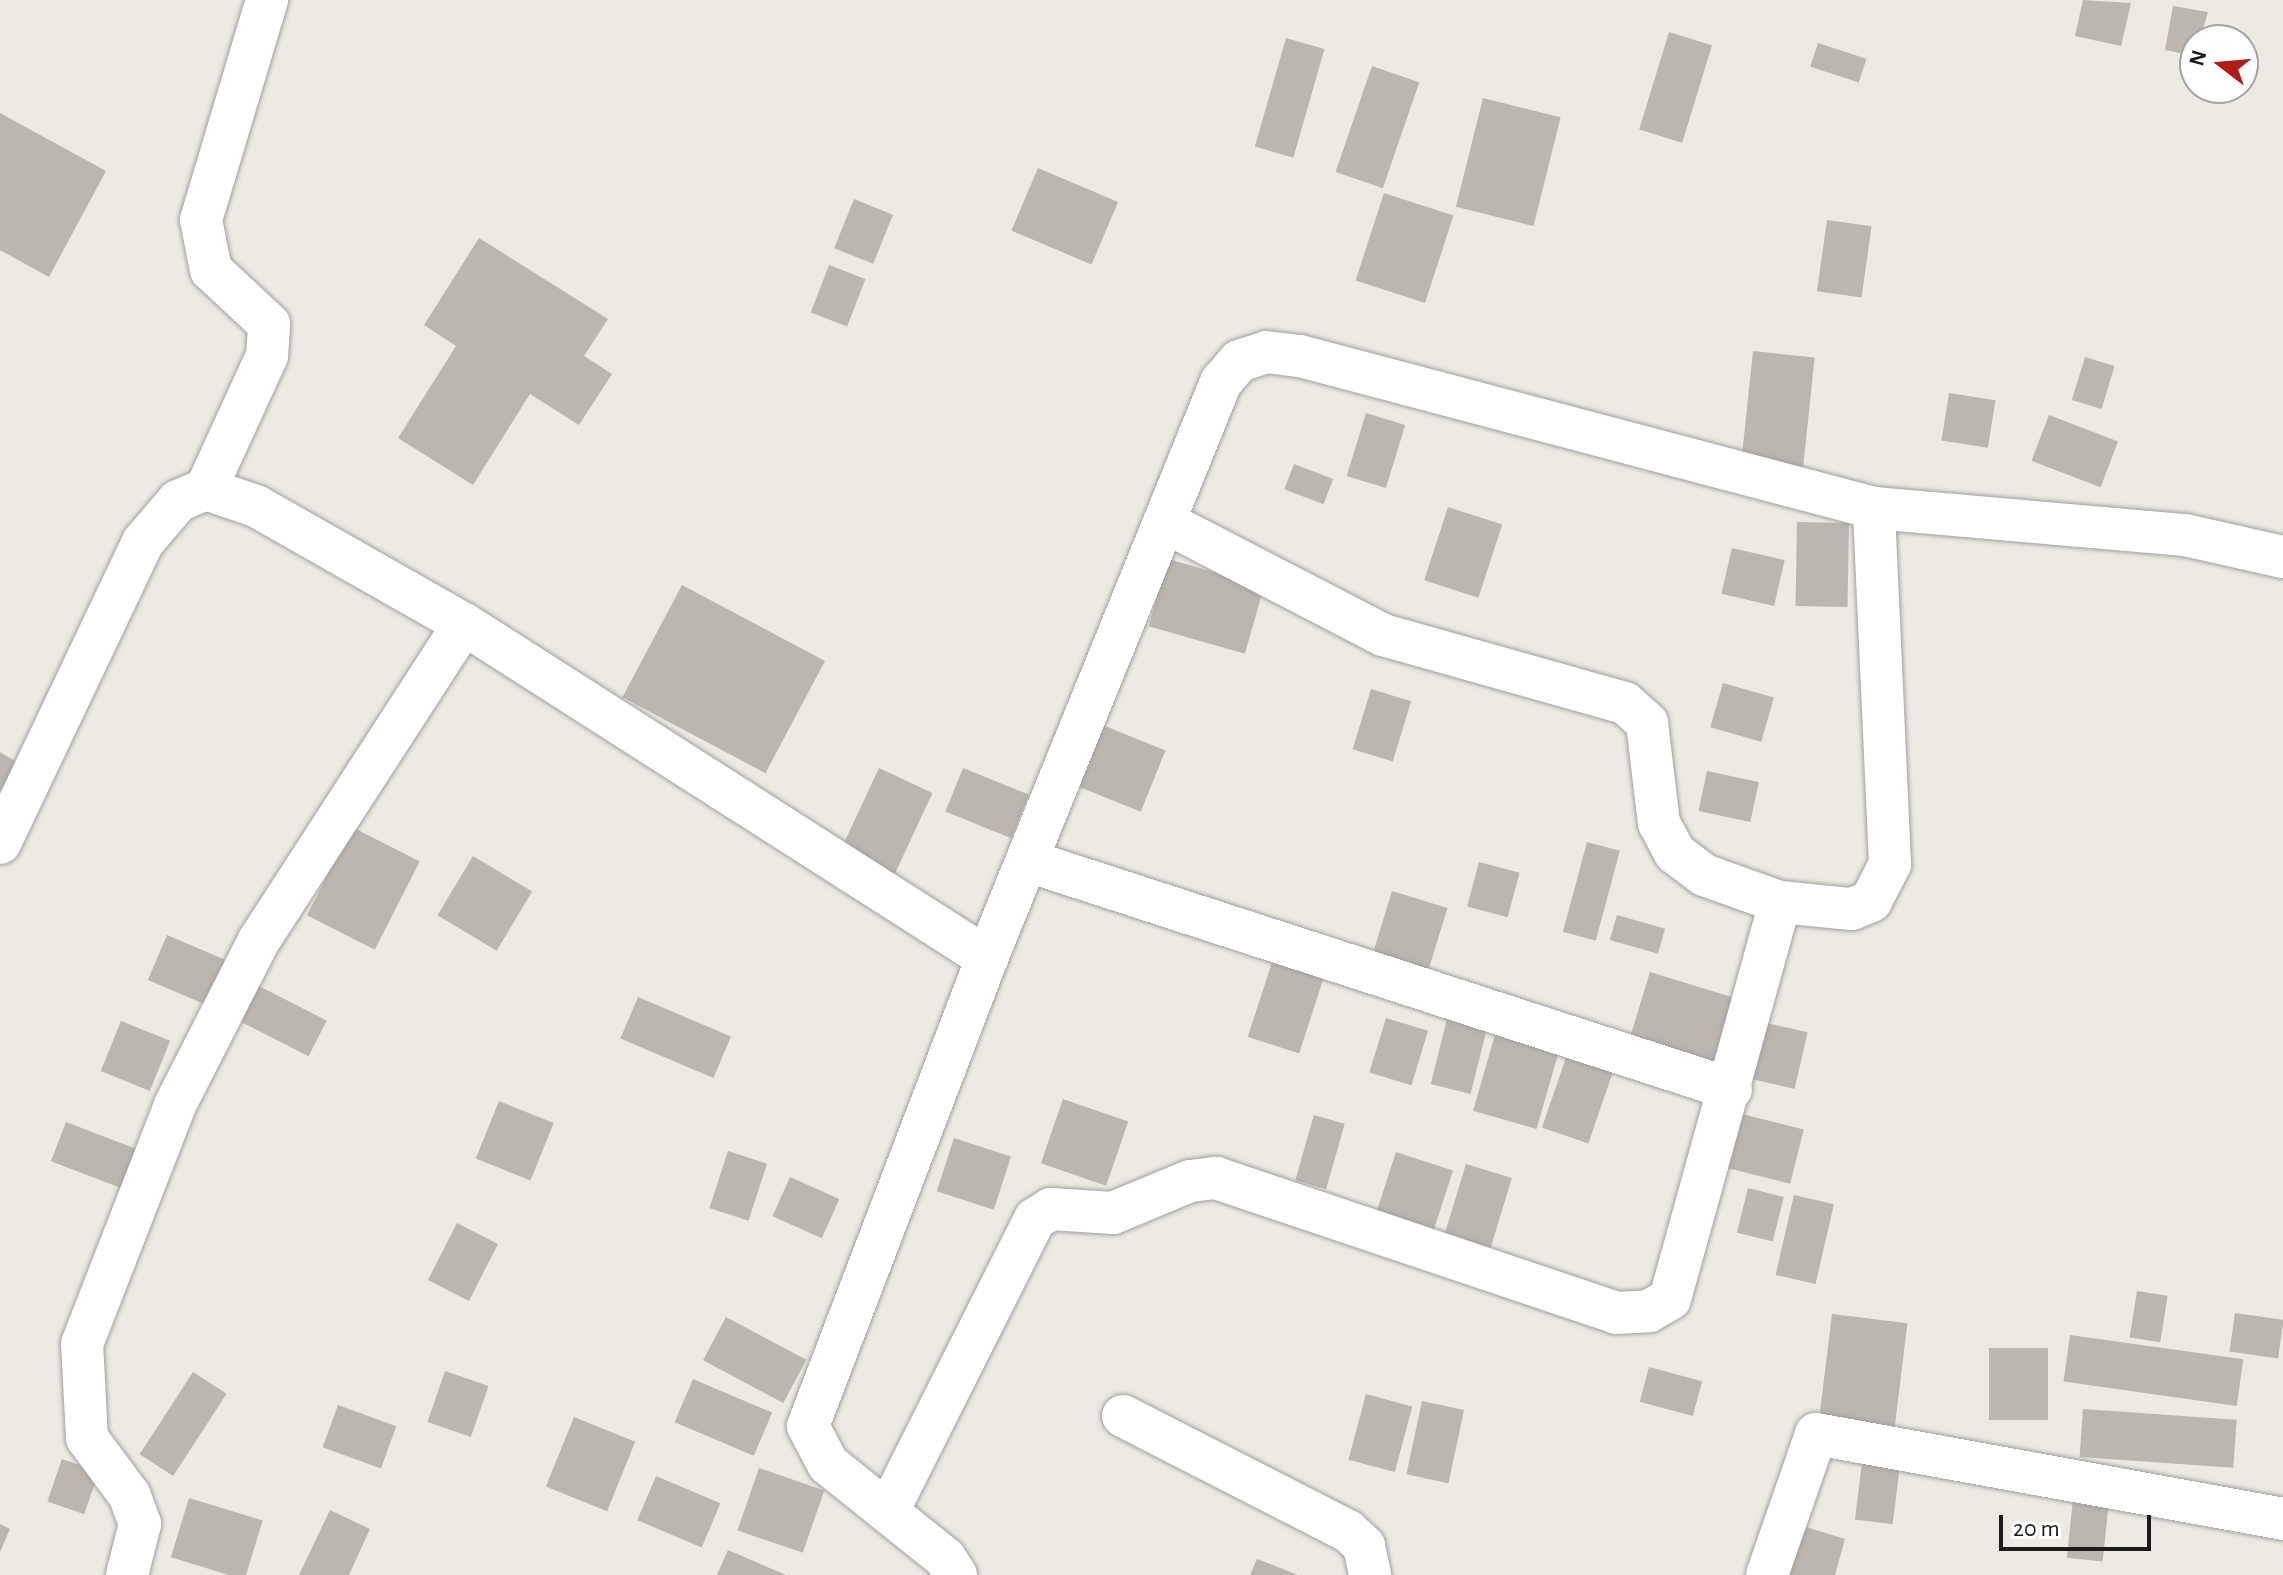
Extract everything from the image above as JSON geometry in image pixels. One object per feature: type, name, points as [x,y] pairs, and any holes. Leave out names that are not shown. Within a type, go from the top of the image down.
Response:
[{"type":"street","points":[[206,489],[267,356],[269,324],[211,270],[201,220],[267,0]]},
{"type":"street","points":[[956,1575],[888,1511],[828,1464],[808,1426],[987,958],[1167,523],[1221,382],[1239,361],[1266,352],[1874,508],[2185,535],[2283,557]]},
{"type":"street","points":[[0,843],[143,542],[178,501],[206,489],[256,506],[464,624],[987,958]]},
{"type":"street","points":[[1167,523],[1383,635],[1625,703],[1647,723],[1659,823],[1675,853],[1704,875],[1780,902],[1852,909],[1871,901],[1890,864],[1874,508]]},
{"type":"street","points":[[128,1575],[140,1524],[130,1496],[87,1438],[82,1344],[175,1105],[258,942],[464,624]]},
{"type":"street","points":[[1028,861],[1731,1089]]},
{"type":"street","points":[[888,1511],[1035,1219],[1051,1209],[1113,1213],[1190,1181],[1216,1178],[1616,1313],[1649,1311],[1670,1299],[1680,1276],[1780,902]]},
{"type":"street","points":[[1123,1416],[1348,1531],[1364,1546],[1370,1575]]},
{"type":"street","points":[[1767,1575],[1816,1434],[2283,1519]]},
{"type":"building","points":[[2083,0],[2131,3],[2121,46],[2075,36]]},
{"type":"building","points":[[2173,6],[2208,12],[2204,24],[2179,24],[2179,53],[2165,50]]},
{"type":"building","points":[[1669,32],[1712,45],[1682,143],[1639,130]]},
{"type":"building","points":[[1286,38],[1324,49],[1293,158],[1255,147]]},
{"type":"building","points":[[1818,43],[1867,59],[1859,83],[1810,67]]},
{"type":"building","points":[[1372,66],[1419,82],[1383,188],[1336,172]]},
{"type":"building","points":[[1483,98],[1561,117],[1534,226],[1456,207]]},
{"type":"building","points":[[0,113],[106,171],[49,277],[0,250]]},
{"type":"building","points":[[1038,168],[1118,202],[1092,265],[1011,231]]},
{"type":"building","points":[[1384,193],[1453,216],[1425,303],[1356,280]]},
{"type":"building","points":[[854,199],[893,215],[873,264],[834,248]]},
{"type":"building","points":[[1827,220],[1872,226],[1862,298],[1817,291]]},
{"type":"building","points":[[479,238],[608,319],[584,356],[612,374],[579,425],[530,394],[473,485],[398,438],[456,346],[424,325]]},
{"type":"building","points":[[829,265],[865,279],[847,327],[811,313]]},
{"type":"building","points":[[1753,351],[1815,357],[1803,472],[1741,465]]},
{"type":"building","points":[[2085,357],[2115,366],[2101,409],[2072,400]]},
{"type":"building","points":[[1949,393],[1995,400],[1988,448],[1941,440]]},
{"type":"building","points":[[1366,413],[1405,425],[1386,488],[1347,476]]},
{"type":"building","points":[[2049,415],[2118,442],[2101,487],[2031,461]]},
{"type":"building","points":[[1294,464],[1333,479],[1324,504],[1284,489]]},
{"type":"building","points":[[1448,507],[1502,525],[1478,598],[1424,580]]},
{"type":"building","points":[[1797,522],[1849,523],[1848,607],[1796,606]]},
{"type":"building","points":[[1732,548],[1785,560],[1774,606],[1721,594]]},
{"type":"building","points":[[1168,559],[1264,587],[1245,654],[1149,626]]},
{"type":"building","points":[[682,585],[825,661],[765,773],[622,697]]},
{"type":"building","points":[[1723,683],[1774,698],[1761,742],[1710,727]]},
{"type":"building","points":[[1371,689],[1411,701],[1393,762],[1353,749]]},
{"type":"building","points":[[1095,722],[1165,750],[1141,812],[1070,783]]},
{"type":"building","points":[[0,752],[18,763],[0,791]]},
{"type":"building","points":[[879,768],[932,793],[894,875],[841,850]]},
{"type":"building","points":[[963,768],[1029,795],[1011,838],[945,812]]},
{"type":"building","points":[[1707,771],[1759,782],[1750,822],[1698,811]]},
{"type":"building","points":[[352,827],[420,862],[375,950],[307,915]]},
{"type":"building","points":[[1587,842],[1620,851],[1596,941],[1563,932]]},
{"type":"building","points":[[473,856],[532,892],[497,951],[437,915]]},
{"type":"building","points":[[1479,862],[1520,873],[1508,917],[1467,906]]},
{"type":"building","points":[[1392,891],[1447,908],[1426,978],[1371,961]]},
{"type":"building","points":[[1617,915],[1665,929],[1658,954],[1610,940]]},
{"type":"building","points":[[167,935],[233,963],[214,1008],[148,980]]},
{"type":"building","points":[[1274,956],[1325,973],[1299,1054],[1248,1037]]},
{"type":"building","points":[[1650,972],[1738,999],[1716,1072],[1628,1045]]},
{"type":"building","points":[[251,982],[327,1021],[309,1056],[233,1018]]},
{"type":"building","points":[[638,997],[731,1036],[713,1078],[620,1038]]},
{"type":"building","points":[[1386,1018],[1428,1031],[1411,1085],[1369,1073]]},
{"type":"building","points":[[1447,1019],[1487,1029],[1471,1094],[1431,1084]]},
{"type":"building","points":[[1754,1020],[1808,1032],[1795,1089],[1741,1077]]},
{"type":"building","points":[[121,1021],[170,1041],[150,1091],[101,1071]]},
{"type":"building","points":[[1496,1031],[1559,1049],[1537,1129],[1473,1111]]},
{"type":"building","points":[[1569,1049],[1615,1065],[1588,1143],[1542,1127]]},
{"type":"building","points":[[1063,1099],[1128,1121],[1106,1186],[1041,1163]]},
{"type":"building","points":[[499,1101],[554,1123],[530,1181],[476,1158]]},
{"type":"building","points":[[1730,1111],[1804,1129],[1790,1184],[1716,1165]]},
{"type":"building","points":[[1314,1115],[1345,1124],[1326,1189],[1295,1180]]},
{"type":"building","points":[[66,1122],[140,1150],[125,1190],[51,1161]]},
{"type":"building","points":[[954,1138],[1011,1157],[994,1210],[937,1191]]},
{"type":"building","points":[[728,1151],[767,1164],[748,1221],[709,1208]]},
{"type":"building","points":[[1396,1152],[1453,1171],[1431,1238],[1374,1220]]},
{"type":"building","points":[[1466,1164],[1512,1178],[1489,1252],[1443,1238]]},
{"type":"building","points":[[790,1177],[839,1199],[822,1238],[773,1216]]},
{"type":"building","points":[[1748,1188],[1784,1197],[1773,1242],[1737,1233]]},
{"type":"building","points":[[1794,1195],[1834,1204],[1816,1284],[1776,1275]]},
{"type":"building","points":[[457,1223],[498,1244],[469,1301],[428,1280]]},
{"type":"building","points":[[2137,1291],[2168,1296],[2160,1342],[2130,1337]]},
{"type":"building","points":[[2235,1313],[2283,1320],[2278,1358],[2230,1352]]},
{"type":"building","points":[[1832,1314],[1907,1323],[1894,1431],[1819,1422]]},
{"type":"building","points":[[726,1317],[806,1360],[783,1403],[703,1360]]},
{"type":"building","points":[[2070,1335],[2243,1359],[2237,1406],[2063,1382]]},
{"type":"building","points":[[1989,1348],[2048,1348],[2048,1420],[1989,1420]]},
{"type":"building","points":[[1649,1367],[1702,1381],[1693,1416],[1640,1402]]},
{"type":"building","points":[[445,1371],[488,1386],[471,1437],[427,1422]]},
{"type":"building","points":[[193,1372],[227,1394],[173,1476],[140,1454]]},
{"type":"building","points":[[693,1379],[772,1413],[754,1456],[675,1422]]},
{"type":"building","points":[[1366,1394],[1412,1406],[1395,1472],[1348,1460]]},
{"type":"building","points":[[1422,1401],[1464,1410],[1448,1483],[1406,1474]]},
{"type":"building","points":[[338,1405],[396,1426],[381,1468],[323,1447]]},
{"type":"building","points":[[2083,1409],[2237,1420],[2233,1468],[2080,1457]]},
{"type":"building","points":[[574,1417],[635,1442],[607,1511],[546,1487]]},
{"type":"building","points":[[1863,1454],[1901,1459],[1893,1524],[1855,1520]]},
{"type":"building","points":[[62,1459],[99,1472],[84,1514],[47,1502]]},
{"type":"building","points":[[759,1468],[824,1490],[803,1553],[738,1530]]},
{"type":"building","points":[[656,1476],[720,1503],[702,1548],[637,1520]]},
{"type":"building","points":[[189,1498],[263,1521],[246,1575],[229,1575],[171,1557]]},
{"type":"building","points":[[2073,1499],[2109,1503],[2103,1561],[2067,1558]]},
{"type":"building","points":[[330,1510],[370,1529],[349,1575],[299,1575]]},
{"type":"building","points":[[0,1524],[10,1529],[0,1552]]},
{"type":"building","points":[[1796,1524],[1845,1539],[1835,1575],[1781,1575]]},
{"type":"building","points":[[728,1550],[786,1575],[717,1575]]},
{"type":"building","points":[[1257,1559],[1298,1575],[1250,1575]]}]
